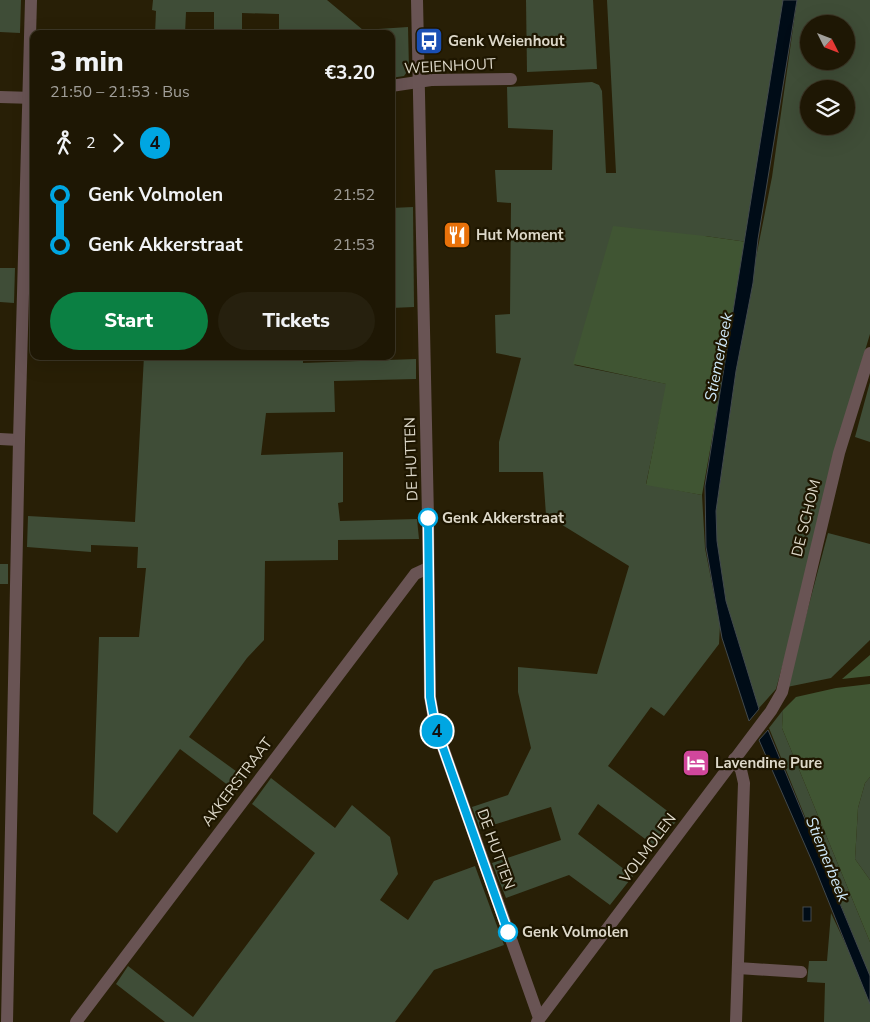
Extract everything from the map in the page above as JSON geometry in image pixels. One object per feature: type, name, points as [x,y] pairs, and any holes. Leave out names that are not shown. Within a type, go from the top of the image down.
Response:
[{"type":"street","points":[[31,0],[31,30]]},
{"type":"street","name":"DE HUTTEN","points":[[417,0],[430,697],[435,725],[538,1020]]},
{"type":"street","name":"WEIENHOUT","points":[[395,85],[431,80],[511,79]]},
{"type":"street","points":[[0,97],[30,98]]},
{"type":"street","points":[[8,1022],[19,440],[30,126]]},
{"type":"street","name":"DE SCHOM","points":[[782,692],[839,453],[870,353]]},
{"type":"street","points":[[0,439],[19,440]]},
{"type":"street","name":"AKKERSTRAAT","points":[[76,1022],[415,574],[428,568]]},
{"type":"street","name":"VOLMOLEN","points":[[538,1020],[771,711],[782,692]]},
{"type":"street","points":[[734,759],[741,770],[744,783],[736,1022]]},
{"type":"street","points":[[738,968],[801,972]]},
{"type":"green space","points":[[0,0],[21,0],[20,33],[0,32]]},
{"type":"green space","points":[[153,0],[327,0],[363,30],[279,30],[279,14],[242,13],[242,30],[214,30],[214,12],[186,12],[185,30],[155,30],[156,11],[152,10]]},
{"type":"green space","points":[[526,0],[593,0],[597,69],[527,72]]},
{"type":"green space","points":[[607,0],[787,0],[747,242],[705,236],[574,365],[667,384],[646,484],[702,495],[705,548],[720,625],[719,644],[664,716],[651,707],[608,766],[678,819],[656,847],[598,804],[578,834],[633,876],[610,905],[569,875],[506,898],[492,863],[561,840],[551,807],[480,829],[472,807],[508,795],[531,748],[518,692],[518,667],[597,674],[629,566],[546,515],[543,472],[499,472],[499,442],[521,358],[496,353],[495,315],[510,314],[511,203],[497,202],[495,170],[552,170],[553,130],[508,128],[507,87],[592,82],[599,85],[602,91],[606,173],[616,173]]},
{"type":"green space","points":[[797,0],[870,0],[870,334],[837,444],[794,624],[776,689],[759,708],[736,653],[716,553],[716,505],[719,471],[739,343],[772,177]]},
{"type":"green space","points":[[408,27],[409,69],[404,76],[395,77],[395,30],[363,30]]},
{"type":"green space","points":[[413,207],[414,307],[395,308],[395,208]]},
{"type":"green space","points":[[613,226],[747,242],[702,495],[646,485],[666,384],[573,364]]},
{"type":"green space","points":[[0,268],[15,268],[14,303],[0,302]]},
{"type":"green space","points":[[416,359],[416,379],[334,381],[335,412],[266,413],[261,455],[343,452],[343,502],[338,503],[340,521],[417,519],[419,539],[338,540],[338,560],[265,561],[264,640],[247,658],[189,737],[240,774],[249,775],[237,792],[180,749],[117,833],[93,814],[99,637],[139,637],[146,568],[137,568],[138,547],[91,545],[91,552],[27,547],[28,516],[135,522],[144,360],[303,360],[303,363]]},
{"type":"green space","points":[[870,382],[870,442],[855,437]]},
{"type":"green space","points":[[828,533],[870,544],[870,640],[831,678],[787,687]]},
{"type":"green space","points":[[0,564],[8,564],[8,584],[0,584]]},
{"type":"green space","points":[[870,655],[870,676],[842,679]]},
{"type":"green space","points":[[870,684],[870,777],[865,783],[858,808],[855,859],[870,880],[870,942],[782,728],[783,710],[796,697],[836,688]]},
{"type":"green space","points":[[783,710],[782,728],[870,942],[870,977],[769,728]]},
{"type":"green space","points":[[870,777],[870,880],[855,859],[858,808],[865,783]]},
{"type":"green space","points":[[271,778],[335,828],[352,805],[390,837],[398,874],[380,900],[408,920],[434,881],[475,866],[504,945],[434,970],[395,1022],[165,1022],[116,984],[128,966],[193,1017],[315,853],[252,804]]},
{"type":"green space","points":[[831,913],[868,992],[870,998],[870,1022],[824,1022],[825,983],[807,982],[809,961],[827,961]]},
{"type":"shaded area","points":[[783,0],[797,0],[758,239],[753,283],[736,371],[716,511],[717,541],[726,601],[759,709],[749,721],[722,638],[706,547],[705,486]]},
{"type":"shaded area","points":[[768,730],[870,976],[870,1004],[815,868],[759,740]]},
{"type":"shaded area","points":[[803,907],[811,907],[811,921],[803,921]]},
{"type":"bus line","name":"4","points":[[428,518],[430,697],[435,725],[508,932]]},
{"type":"place","name":"Genk Weienhout","points":[[429,41]]},
{"type":"place","name":"Hut Moment","points":[[457,235]]},
{"type":"place","name":"Genk Akkerstraat","points":[[428,518]]},
{"type":"place","name":"Lavendine Pure","points":[[696,763]]},
{"type":"place","name":"Genk Volmolen","points":[[508,932]]},
{"type":"water label","name":"Stiemerbeek","points":[[718,357]]},
{"type":"water label","name":"Stiemerbeek","points":[[828,859]]}]
